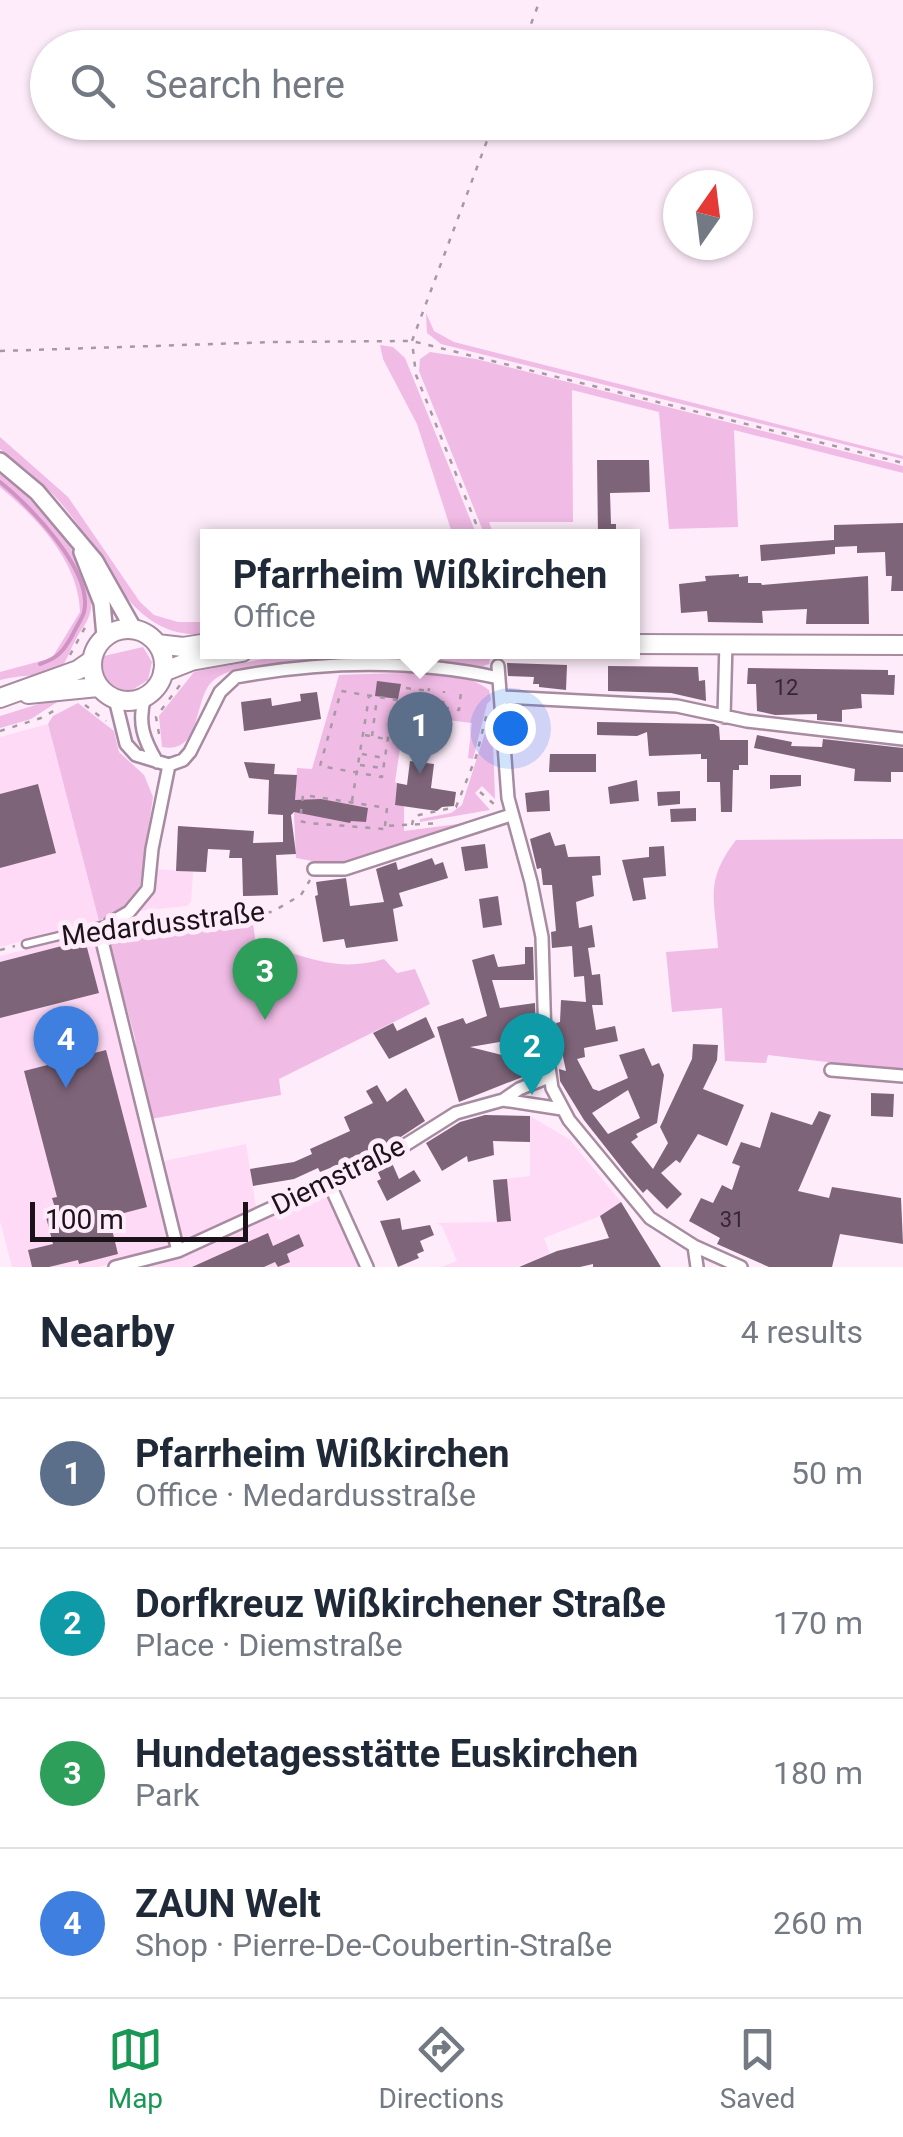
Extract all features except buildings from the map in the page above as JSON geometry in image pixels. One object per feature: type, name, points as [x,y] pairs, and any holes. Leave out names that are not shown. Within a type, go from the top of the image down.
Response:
[{"type":"main road","points":[[0,461],[37,492],[95,561],[134,630]]},
{"type":"main road","points":[[81,548],[102,603],[105,636]]},
{"type":"main road","points":[[157,644],[164,672],[158,686],[145,697],[116,699],[98,687],[91,661],[96,648],[105,636],[121,629],[134,630],[157,644],[183,647],[200,644]]},
{"type":"main road","points":[[640,644],[903,645]]},
{"type":"main road","points":[[164,672],[202,659]]},
{"type":"main road","points":[[6,697],[91,661]]},
{"type":"main road","points":[[6,697],[98,687]]},
{"type":"street","points":[[724,717],[726,642]]},
{"type":"street","points":[[116,699],[128,748],[136,755],[163,763],[183,760],[190,752],[220,692],[236,677],[394,664],[501,667],[511,815],[542,937],[549,1077],[562,1110],[650,1218],[694,1246],[741,1267]]},
{"type":"street","points":[[145,697],[140,724],[144,741],[163,763],[148,889],[129,912],[110,923],[103,944],[178,1251]]},
{"type":"street","points":[[501,697],[677,706],[724,717],[903,739]]},
{"type":"street","points":[[314,869],[345,869],[511,815]]},
{"type":"street","points":[[831,1070],[903,1076]]},
{"type":"street","name":"Diemstraße","points":[[115,1267],[178,1251],[394,1152],[456,1114],[502,1100],[549,1077]]},
{"type":"street","name":"Diemstraße","points":[[502,1100],[562,1110]]},
{"type":"street","points":[[329,1183],[367,1267]]},
{"type":"street","points":[[694,1246],[697,1267]]},
{"type":"lane","name":"Medardusstraße","points":[[26,944],[110,923]]},
{"type":"path","points":[[529,30],[540,0]]},
{"type":"path","points":[[478,529],[416,375],[412,341],[487,140]]},
{"type":"path","points":[[0,351],[412,341],[903,462]]},
{"type":"path","points":[[67,673],[68,659],[90,619]]},
{"type":"path","points":[[501,667],[513,659]]},
{"type":"path","points":[[357,693],[358,681]]},
{"type":"path","points":[[406,688],[429,690],[426,705]]},
{"type":"path","points":[[410,703],[412,689]]},
{"type":"path","points":[[442,708],[444,690]]},
{"type":"path","points":[[392,711],[382,777],[320,766],[341,691],[459,710],[461,692]]},
{"type":"path","points":[[352,802],[369,695]]},
{"type":"path","points":[[412,826],[414,816],[456,807],[476,758],[487,712],[501,697]]},
{"type":"path","points":[[372,736],[377,698]]},
{"type":"path","points":[[0,732],[58,708]]},
{"type":"path","points":[[363,735],[388,739]]},
{"type":"path","points":[[360,754],[385,758]]},
{"type":"path","points":[[359,764],[384,768]]},
{"type":"path","points":[[480,792],[492,802]]},
{"type":"path","points":[[385,826],[387,808],[303,795],[300,821],[384,829],[450,822]]},
{"type":"path","name":"Medardusstraße","points":[[110,923],[272,912],[301,895],[314,869]]},
{"type":"path","points":[[0,950],[26,944]]},
{"type":"shaded area","points":[[426,313],[434,331],[454,342],[903,459],[441,344],[427,333]]},
{"type":"shaded area","points":[[380,345],[393,347],[405,358],[474,529],[451,529],[417,424],[383,359]]},
{"type":"shaded area","points":[[430,352],[476,359],[903,466],[903,473],[734,430],[738,527],[669,529],[659,412],[572,390],[573,522],[489,522],[492,529],[482,529],[419,371],[420,359]]},
{"type":"shaded area","points":[[0,437],[68,497],[140,602],[154,615],[178,622],[200,622],[200,634],[181,633],[159,625],[141,612],[110,575],[62,504],[0,449]]},
{"type":"shaded area","points":[[0,473],[62,536],[86,576],[91,595],[89,616],[60,668],[0,680],[0,672],[52,658],[80,612],[78,594],[64,559],[41,527],[0,487]]},
{"type":"shaded area","points":[[143,647],[152,662],[148,680],[132,690],[118,688],[108,681],[103,670],[104,656]]},
{"type":"shaded area","points":[[264,659],[324,659],[236,669],[218,677],[204,694],[190,736],[174,747],[162,747],[159,716],[194,672]]},
{"type":"shaded area","points":[[408,659],[490,659],[489,664],[481,667]]},
{"type":"shaded area","points":[[339,675],[457,676],[489,690],[491,700],[473,759],[468,758],[472,723],[405,715],[395,782],[395,804],[404,806],[404,831],[466,823],[334,865],[296,858],[297,768],[312,769]]},
{"type":"shaded area","points":[[68,695],[31,719],[0,728],[0,716]]},
{"type":"shaded area","points":[[78,703],[114,731],[119,752],[144,775],[153,797],[139,892],[129,906],[99,921],[48,724],[53,716]]},
{"type":"shaded area","points":[[492,711],[495,799],[482,786],[475,793],[490,810],[420,822],[451,813],[462,805]]},
{"type":"shaded area","points":[[48,724],[99,921],[0,947],[0,737]]},
{"type":"shaded area","points":[[903,839],[903,1071],[768,1055],[766,1063],[725,1061],[722,1008],[672,1012],[666,952],[718,948],[715,880],[736,840]]},
{"type":"shaded area","points":[[156,869],[193,872],[191,902],[187,906],[139,911],[152,892]]},
{"type":"shaded area","points":[[252,919],[256,943],[334,963],[384,959],[397,973],[415,969],[430,1004],[279,1079],[281,1095],[151,1119],[135,1038],[111,951],[111,934],[116,928]]},
{"type":"shaded area","points":[[84,935],[95,941],[174,1248],[99,1267],[12,1267],[0,1221],[0,956]]},
{"type":"shaded area","points":[[530,1116],[569,1139],[621,1202],[600,1216],[544,1238],[550,1254],[516,1267],[441,1267],[457,1261],[442,1226],[437,1223],[497,1222],[493,1180],[530,1176]]},
{"type":"shaded area","points":[[246,1144],[256,1208],[189,1239],[180,1235],[164,1161]]},
{"type":"shaded area","points":[[329,1191],[364,1267],[135,1267],[192,1252]]},
{"type":"waterway","points":[[0,482],[57,540],[79,578],[84,596],[83,615],[67,645],[40,664]]},
{"type":"place","name":"Pfarrheim Wißkirchen","points":[[420,774]]},
{"type":"place","name":"Hundetagesstätte Euskirchen","points":[[265,1020]]},
{"type":"place","name":"ZAUN Welt","points":[[66,1088]]},
{"type":"place","name":"Dorfkreuz Wißkirchener Straße","points":[[532,1095]]}]
